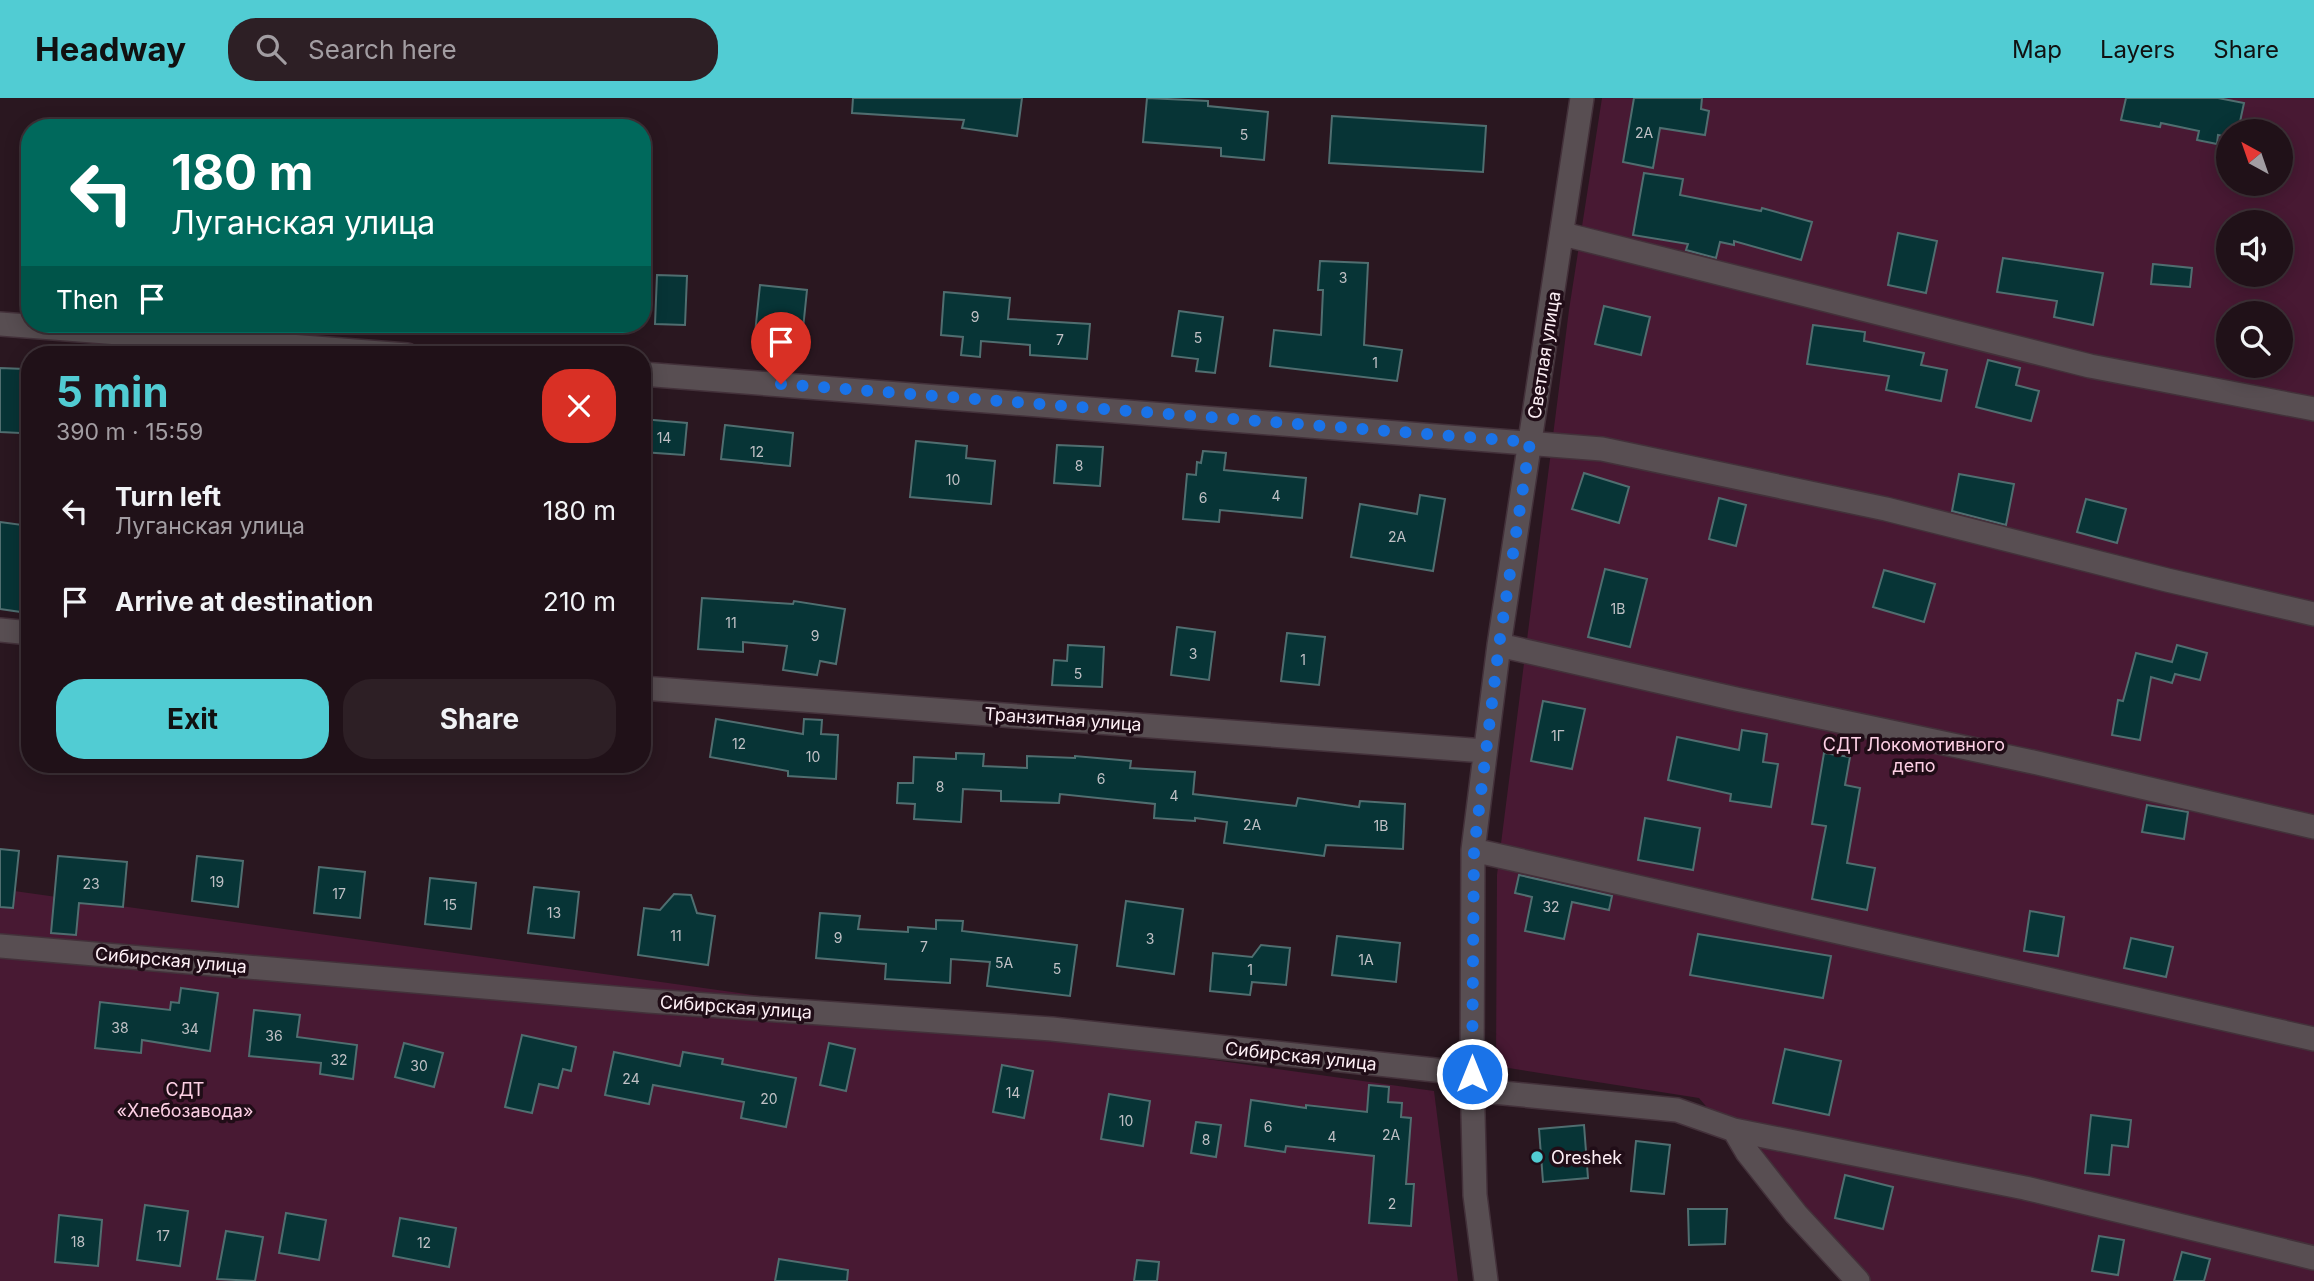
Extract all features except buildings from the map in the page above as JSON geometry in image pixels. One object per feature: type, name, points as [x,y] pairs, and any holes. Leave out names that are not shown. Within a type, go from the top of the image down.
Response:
[{"type":"street","name":"Светлая улица","points":[[1486,1281],[1475,1195],[1472,1082],[1474,850],[1499,645],[1563,234],[1581,98]]},
{"type":"street","points":[[1563,234],[2090,366],[2314,409]]},
{"type":"street","points":[[0,324],[21,326]]},
{"type":"street","points":[[118,333],[289,346]]},
{"type":"street","points":[[651,374],[1602,449],[1886,509],[2314,614]]},
{"type":"street","points":[[0,630],[21,632]]},
{"type":"street","points":[[1499,645],[1749,702],[2033,762],[2314,827]]},
{"type":"street","name":"Транзитная улица","points":[[651,689],[1485,751]]},
{"type":"street","points":[[1474,850],[2314,1039]]},
{"type":"street","name":"Сибирская улица","points":[[0,946],[635,1000],[1052,1029],[1472,1082],[1677,1110],[1734,1129],[2025,1188],[2314,1258]]},
{"type":"street","points":[[1734,1129],[1747,1152],[1796,1214],[1858,1281]]},
{"type":"green space","name":"СДТ Локомотивного депо","points":[[1602,98],[2314,98],[2314,1281],[1855,1281],[1699,1098],[1496,1066],[1497,875],[1569,310]]},
{"type":"green space","name":"СДТ «Хлебозавода»","points":[[0,889],[1434,1091],[1458,1281],[0,1281]]},
{"type":"place","name":"Oreshek","points":[[1537,1157]]},
{"type":"route","points":[[781,384],[1530,442],[1499,645],[1474,850],[1472,1074]]}]
